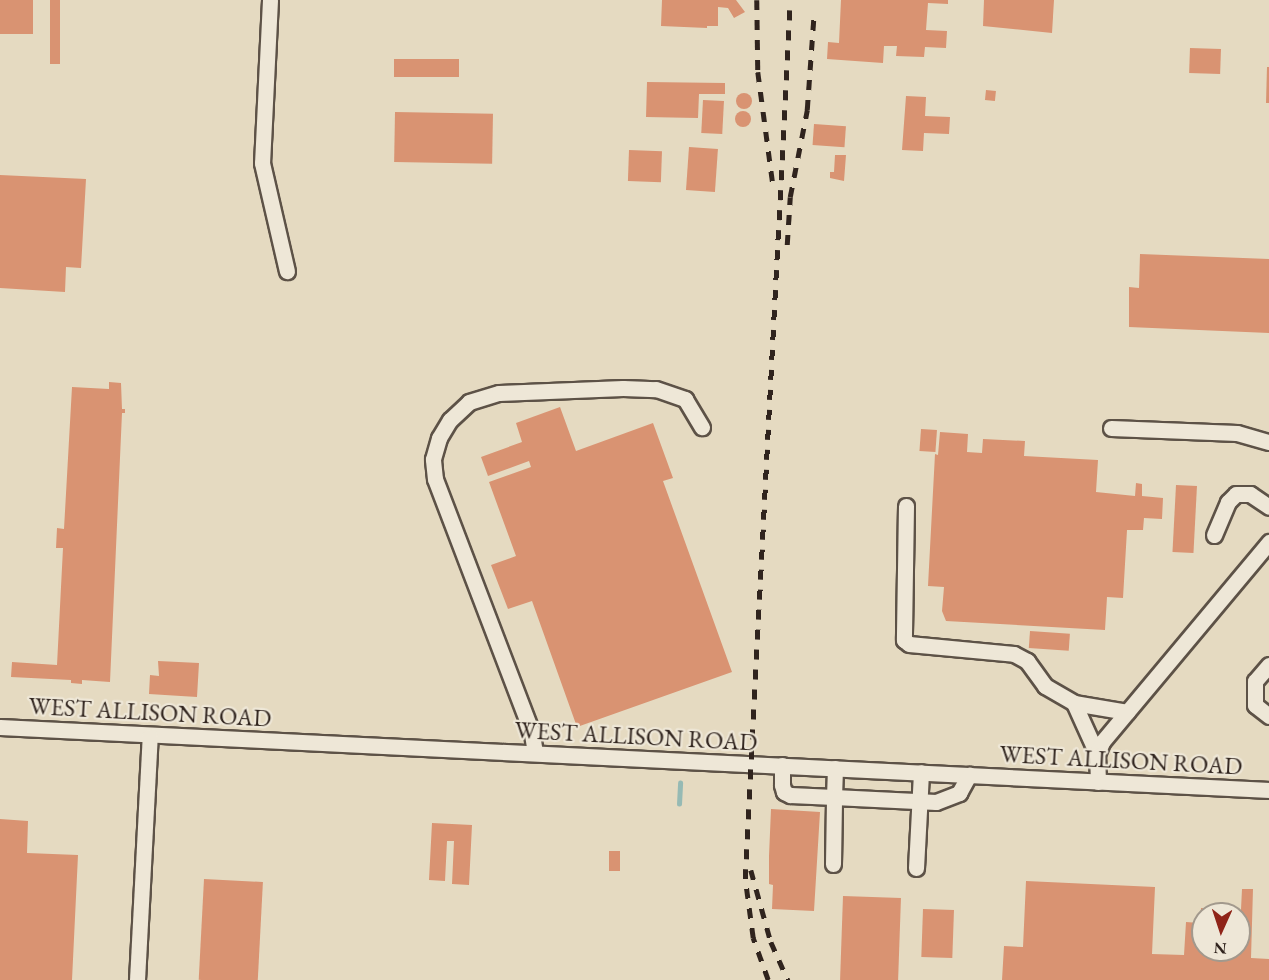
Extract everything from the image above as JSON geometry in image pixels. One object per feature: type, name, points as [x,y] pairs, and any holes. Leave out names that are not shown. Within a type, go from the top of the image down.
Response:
[{"type":"street","points":[[270,0],[262,163],[287,271]]},
{"type":"street","points":[[535,753],[532,733],[435,479],[433,459],[439,438],[450,420],[469,402],[499,393],[623,388],[656,389],[685,399],[702,427]]},
{"type":"street","points":[[1111,428],[1236,433],[1269,441]]},
{"type":"street","points":[[1214,535],[1228,502],[1236,494],[1250,494],[1269,507]]},
{"type":"street","points":[[906,506],[904,640],[909,644],[1014,654],[1027,661],[1045,687],[1074,703],[1127,712]]},
{"type":"street","points":[[1097,754],[1102,742],[1269,542]]},
{"type":"street","points":[[1269,665],[1255,681],[1255,705],[1269,716]]},
{"type":"street","points":[[1074,703],[1097,754],[1098,782]]},
{"type":"street","name":"WEST ALLISON ROAD","points":[[0,727],[1269,790]]},
{"type":"street","points":[[137,980],[150,736]]},
{"type":"street","points":[[782,765],[784,792],[790,795],[936,802],[959,793],[969,775]]},
{"type":"street","points":[[833,864],[835,768]]},
{"type":"street","points":[[916,868],[921,772]]},
{"type":"building","points":[[0,0],[33,0],[33,34],[0,34]]},
{"type":"building","points":[[50,0],[60,0],[60,64],[50,64]]},
{"type":"building","points":[[662,0],[736,0],[745,12],[734,18],[728,8],[718,7],[718,26],[707,26],[707,28],[661,26]]},
{"type":"building","points":[[841,0],[948,0],[948,4],[928,3],[926,30],[947,31],[946,48],[925,47],[924,57],[896,56],[897,46],[884,46],[883,63],[827,59],[828,42],[839,43]]},
{"type":"building","points":[[984,0],[1054,0],[1052,33],[983,26]]},
{"type":"building","points":[[1190,48],[1221,49],[1220,74],[1189,73]]},
{"type":"building","points":[[394,59],[459,59],[459,77],[394,77]]},
{"type":"building","points":[[1267,67],[1269,67],[1269,103],[1266,103]]},
{"type":"building","points":[[647,82],[725,83],[725,94],[699,94],[698,118],[646,117]]},
{"type":"building","points":[[986,90],[996,91],[995,101],[985,100]]},
{"type":"building","points":[[744,93],[750,95],[752,101],[750,107],[744,109],[738,107],[736,101],[738,95]]},
{"type":"building","points":[[906,96],[926,97],[925,116],[950,117],[949,134],[924,133],[923,151],[902,150]]},
{"type":"building","points":[[703,100],[724,101],[722,134],[701,133]]},
{"type":"building","points":[[743,111],[749,113],[751,119],[749,125],[743,127],[737,125],[735,119],[737,113]]},
{"type":"building","points":[[395,112],[493,114],[492,164],[394,162]]},
{"type":"building","points":[[814,124],[846,126],[844,147],[813,145]]},
{"type":"building","points":[[689,147],[718,149],[715,192],[686,190]]},
{"type":"building","points":[[629,150],[662,151],[661,182],[628,181]]},
{"type":"building","points":[[835,155],[846,155],[844,181],[830,178],[830,172],[834,172]]},
{"type":"building","points":[[0,175],[86,179],[81,268],[66,267],[65,292],[0,288]]},
{"type":"building","points":[[1140,254],[1269,259],[1269,333],[1129,327],[1129,287],[1139,288]]},
{"type":"building","points":[[109,382],[121,383],[122,409],[125,409],[125,413],[122,413],[110,682],[82,680],[82,684],[71,683],[71,680],[11,677],[12,662],[57,665],[63,548],[56,548],[57,528],[64,529],[72,387],[109,389]]},
{"type":"building","points":[[560,407],[576,451],[653,423],[673,478],[663,481],[732,672],[577,727],[532,601],[508,609],[491,565],[516,556],[489,482],[531,467],[529,461],[488,476],[481,457],[522,442],[516,423]]},
{"type":"building","points":[[921,429],[937,430],[935,452],[919,451]]},
{"type":"building","points":[[940,432],[968,434],[967,452],[982,453],[983,439],[1025,441],[1024,456],[1098,460],[1096,492],[1135,496],[1136,483],[1142,484],[1142,496],[1163,498],[1162,519],[1144,518],[1143,530],[1127,530],[1123,598],[1107,597],[1105,630],[946,621],[942,611],[944,587],[928,586],[935,454],[938,455]]},
{"type":"building","points":[[1176,485],[1197,486],[1193,553],[1172,552]]},
{"type":"building","points":[[1030,631],[1070,634],[1069,651],[1029,648]]},
{"type":"building","points":[[158,661],[199,663],[197,697],[149,694],[150,675],[159,676]]},
{"type":"building","points":[[771,809],[820,812],[814,911],[772,909],[773,885],[769,884]]},
{"type":"building","points":[[0,819],[28,821],[27,853],[78,855],[72,980],[0,980]]},
{"type":"building","points":[[432,823],[472,825],[469,885],[452,884],[454,841],[447,841],[445,881],[429,880]]},
{"type":"building","points":[[609,851],[620,851],[620,871],[609,871]]},
{"type":"building","points":[[204,879],[263,882],[258,980],[199,980]]},
{"type":"building","points":[[1026,881],[1155,887],[1152,954],[1184,955],[1186,922],[1191,922],[1191,962],[1251,962],[1251,958],[1269,959],[1269,980],[1002,980],[1004,946],[1023,947]]},
{"type":"building","points":[[1242,889],[1253,889],[1251,958],[1251,902],[1241,902]]},
{"type":"building","points":[[843,896],[901,898],[898,980],[840,980]]},
{"type":"building","points":[[923,909],[954,910],[952,958],[921,957]]},
{"type":"waterway","points":[[679,804],[680,783]]},
{"type":"railway","points":[[757,0],[758,72],[773,184]]},
{"type":"railway","points":[[768,980],[753,938],[745,879],[790,0]]},
{"type":"railway","points":[[787,245],[790,197],[807,110],[814,12]]},
{"type":"railway","points":[[751,870],[771,942],[788,980]]}]
